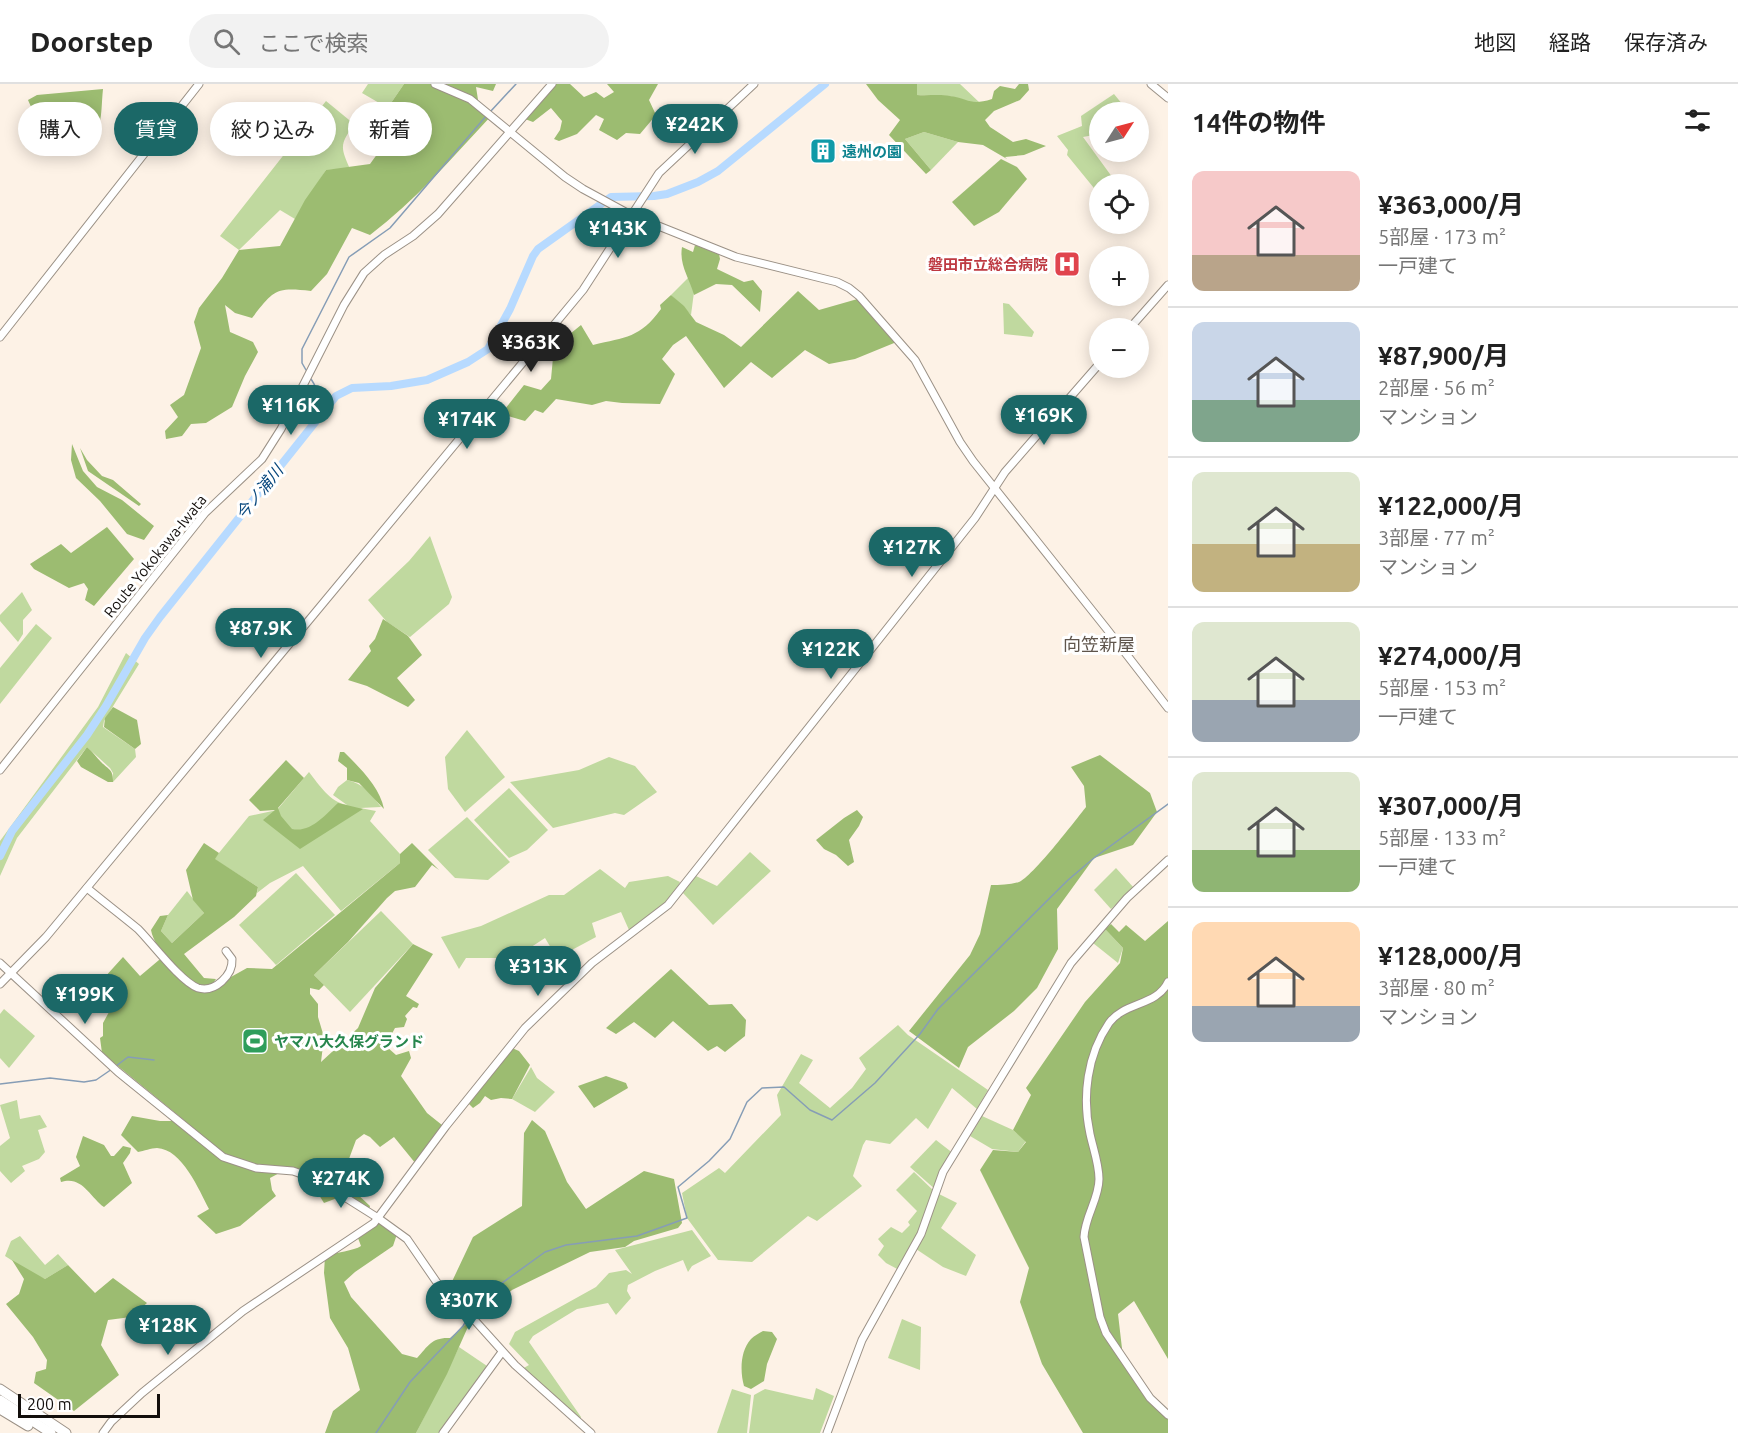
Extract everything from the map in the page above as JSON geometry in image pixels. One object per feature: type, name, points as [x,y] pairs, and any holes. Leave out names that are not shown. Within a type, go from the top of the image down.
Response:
[{"type":"highway","points":[[0,1389],[66,1433]]},
{"type":"highway","points":[[0,1400],[51,1433]]},
{"type":"highway","points":[[0,1409],[40,1433]]},
{"type":"street","points":[[0,338],[199,84]]},
{"type":"street","points":[[435,84],[470,99],[565,177],[631,215],[736,257],[837,282],[859,296],[915,360],[960,442],[995,490],[1107,628],[1168,708]]},
{"type":"street","name":"Route Yokokawa-Iwata","points":[[0,770],[206,513],[262,459],[281,429],[344,305],[364,273],[438,214],[552,84]]},
{"type":"street","points":[[0,984],[46,937],[583,290],[639,202],[668,163],[754,84]]},
{"type":"street","points":[[1151,84],[1168,98]]},
{"type":"street","points":[[1139,318],[1168,285]]},
{"type":"street","points":[[103,1433],[111,1422],[142,1393],[243,1311],[364,1231],[378,1218],[446,1126],[525,1028],[592,963],[671,902],[941,561],[995,490],[1005,472],[1089,376]]},
{"type":"street","points":[[827,1433],[862,1340],[921,1234],[943,1172],[1071,963],[1127,898],[1168,860]]},
{"type":"street","points":[[87,888],[137,929],[181,974],[199,988],[206,989],[218,984],[230,971],[232,959],[226,951]]},
{"type":"street","points":[[0,963],[118,1072],[223,1157],[256,1168],[302,1173],[316,1179],[407,1239],[440,1287],[460,1304],[502,1352],[591,1433]]},
{"type":"street","points":[[1168,982],[1158,995],[1113,1017],[1098,1043],[1086,1085],[1087,1118],[1100,1177],[1084,1237],[1106,1333],[1150,1398],[1168,1415]]},
{"type":"street","points":[[443,1433],[502,1352]]},
{"type":"green space","points":[[368,84],[404,84],[392,102],[378,102],[362,93]]},
{"type":"green space","points":[[404,84],[496,84],[493,91],[476,87],[479,106],[491,116],[433,178],[387,222],[370,235],[352,228],[327,274],[311,291],[282,290],[276,292],[265,301],[252,318],[235,313],[225,305],[230,332],[253,342],[258,352],[232,407],[206,423],[191,424],[182,436],[166,439],[165,431],[178,417],[170,405],[184,395],[201,348],[194,322],[199,308],[222,278],[239,250],[280,246],[305,200],[326,170],[370,164],[376,156],[432,156],[432,102],[392,102]]},
{"type":"green space","points":[[556,84],[570,84],[584,97],[596,92],[604,98],[614,92],[607,84],[658,84],[649,100],[656,115],[640,134],[626,133],[617,140],[599,130],[604,119],[596,115],[577,134],[559,141],[554,139],[560,130],[562,121],[551,108],[533,122],[525,119]]},
{"type":"green space","points":[[866,84],[917,84],[917,95],[946,95],[974,102],[992,99],[994,91],[1000,86],[1015,89],[1019,84],[1028,84],[1029,90],[1020,100],[994,111],[985,120],[990,127],[1013,142],[1026,139],[1046,146],[1024,155],[1005,157],[1007,159],[983,145],[958,142],[924,132],[905,139],[931,170],[926,174],[889,135],[900,120],[878,100]]},
{"type":"green space","points":[[917,84],[960,84],[980,103],[967,102],[950,96],[916,95]]},
{"type":"green space","points":[[103,89],[102,102],[29,102],[28,100],[37,95]]},
{"type":"green space","points":[[1114,94],[1120,102],[1102,102]]},
{"type":"green space","points":[[336,109],[348,119],[348,134],[343,150],[350,169],[326,170],[295,219],[280,210],[239,250],[220,236],[283,156],[336,156]]},
{"type":"green space","points":[[1089,111],[1089,136],[1083,137],[1089,145],[1089,162],[1101,162],[1110,174],[1089,174],[1089,182],[1067,155],[1068,150],[1057,136],[1082,126],[1081,116]]},
{"type":"green space","points":[[924,132],[958,142],[931,170],[905,139]]},
{"type":"green space","points":[[1001,159],[1017,167],[1027,179],[999,212],[974,226],[952,202]]},
{"type":"green space","points":[[695,245],[719,254],[717,269],[744,282],[753,280],[762,291],[760,312],[732,285],[716,284],[694,295],[681,253],[682,247],[693,252]]},
{"type":"green space","points":[[689,277],[694,292],[691,315],[671,295]]},
{"type":"green space","points":[[798,291],[819,310],[861,298],[899,341],[855,359],[829,364],[805,350],[772,378],[751,362],[724,388],[686,336],[673,345],[662,359],[675,374],[660,404],[606,401],[592,405],[556,399],[543,413],[535,410],[525,421],[501,414],[524,385],[541,390],[551,379],[554,347],[581,325],[593,345],[623,338],[646,326],[661,309],[660,305],[671,295],[684,306],[696,322],[724,335],[741,347]]},
{"type":"green space","points":[[1003,303],[1009,304],[1034,332],[1032,337],[1004,334]]},
{"type":"green space","points":[[72,444],[83,471],[97,487],[122,500],[154,526],[144,540],[127,534],[100,501],[76,478],[71,460]]},
{"type":"green space","points":[[80,448],[87,460],[102,476],[113,480],[141,504],[139,506],[88,471]]},
{"type":"green space","points":[[107,527],[134,559],[94,606],[85,600],[88,589],[84,583],[69,588],[34,569],[30,564],[61,544],[71,553]]},
{"type":"green space","points":[[430,536],[452,597],[449,604],[410,637],[387,622],[368,600],[409,561]]},
{"type":"green space","points":[[22,592],[32,610],[23,620],[23,634],[18,642],[0,621],[0,615]]},
{"type":"green space","points":[[383,619],[408,636],[422,655],[397,678],[415,700],[408,707],[367,686],[348,680],[371,651],[369,646],[375,639]]},
{"type":"green space","points":[[36,624],[52,638],[0,704],[0,668]]},
{"type":"green space","points":[[126,653],[139,664],[104,721],[103,727],[135,749],[136,757],[113,782],[113,773],[110,768],[87,747],[17,838],[0,876],[0,841],[98,707]]},
{"type":"green space","points":[[113,707],[137,720],[141,744],[135,749],[104,727],[105,718]]},
{"type":"green space","points":[[467,730],[505,777],[465,812],[448,789],[445,757]]},
{"type":"green space","points":[[87,747],[110,770],[113,782],[108,782],[81,767],[77,761]]},
{"type":"green space","points":[[340,752],[344,752],[368,778],[378,793],[384,809],[359,783],[347,780],[347,768],[338,761]]},
{"type":"green space","points":[[1100,755],[1150,793],[1157,812],[1133,845],[1094,858],[1057,909],[1058,949],[1037,988],[1014,1011],[968,1047],[959,1068],[909,1031],[970,955],[980,934],[991,885],[1012,884],[1025,878],[1086,807],[1084,786],[1071,767]]},
{"type":"green space","points":[[609,757],[635,766],[657,792],[624,815],[615,813],[553,828],[510,782],[579,770]]},
{"type":"green space","points":[[286,760],[304,778],[278,808],[281,816],[292,829],[299,830],[311,826],[338,803],[363,809],[300,849],[263,820],[275,810],[260,811],[249,800]]},
{"type":"green space","points":[[309,772],[325,792],[335,800],[347,805],[333,795],[338,787],[347,780],[367,790],[381,807],[360,808],[376,811],[370,821],[400,854],[400,863],[341,911],[303,866],[270,883],[257,893],[258,887],[214,859],[249,816],[277,810]]},
{"type":"green space","points":[[509,788],[548,830],[527,850],[509,858],[474,820]]},
{"type":"green space","points":[[857,810],[863,817],[849,840],[854,862],[848,866],[836,855],[824,849],[816,840]]},
{"type":"green space","points":[[467,817],[510,862],[488,880],[455,878],[428,850]]},
{"type":"green space","points":[[204,843],[219,853],[215,859],[258,887],[256,896],[234,917],[184,954],[204,978],[216,979],[211,986],[213,987],[247,968],[272,969],[400,863],[400,854],[412,843],[439,870],[432,865],[415,887],[395,891],[387,898],[348,942],[314,975],[324,985],[319,990],[310,988],[310,994],[318,1004],[318,1017],[324,1037],[321,1062],[358,1028],[375,988],[413,944],[433,954],[406,996],[419,1004],[405,1016],[407,1019],[404,1027],[395,1028],[387,1047],[396,1055],[409,1051],[411,1058],[401,1076],[427,1113],[442,1125],[416,1164],[394,1137],[380,1147],[364,1134],[356,1140],[343,1175],[354,1191],[370,1206],[369,1210],[345,1195],[324,1203],[314,1187],[319,1182],[285,1170],[270,1178],[272,1190],[276,1196],[240,1226],[216,1234],[197,1216],[209,1209],[182,1163],[166,1150],[155,1148],[138,1152],[121,1135],[132,1116],[160,1121],[185,1121],[102,1053],[100,1038],[103,1036],[103,1023],[120,992],[104,978],[123,957],[140,976],[159,960],[164,960],[193,983],[162,952],[151,930],[160,916],[168,915],[161,931],[172,943],[204,913],[193,900],[186,870]]},
{"type":"green space","points":[[750,852],[771,871],[713,925],[683,893],[696,876],[717,886]]},
{"type":"green space","points":[[1116,868],[1134,888],[1111,909],[1094,890]]},
{"type":"green space","points":[[600,869],[625,888],[629,882],[668,876],[680,882],[671,902],[629,930],[621,912],[592,923],[596,937],[557,958],[545,938],[519,955],[504,958],[466,958],[459,969],[441,937],[481,926],[549,895],[564,895]]},
{"type":"green space","points":[[296,873],[335,915],[276,965],[239,925]]},
{"type":"green space","points":[[187,891],[204,913],[172,943],[161,931],[168,915]]},
{"type":"green space","points":[[381,911],[413,944],[350,1012],[314,975]]},
{"type":"green space","points":[[1168,921],[1168,1359],[1134,1301],[1118,1314],[1123,1357],[1155,1402],[1168,1415],[1168,1433],[1083,1433],[1042,1364],[1020,1302],[1029,1268],[980,1170],[993,1150],[1018,1152],[1026,1142],[1013,1130],[1031,1095],[1026,1088],[1085,1002],[1120,963],[1123,948],[1105,929],[1111,924],[1119,932],[1126,925],[1145,941]]},
{"type":"green space","points":[[1105,929],[1123,948],[1118,963],[1093,943]]},
{"type":"green space","points":[[671,969],[709,1005],[732,1004],[746,1020],[745,1036],[725,1052],[717,1046],[708,1051],[673,1021],[655,1038],[634,1022],[616,1034],[606,1028]]},
{"type":"green space","points":[[4,1009],[35,1036],[9,1068],[0,1058],[0,1014]]},
{"type":"green space","points":[[898,1025],[908,1035],[988,1090],[977,1109],[952,1088],[928,1129],[916,1118],[890,1144],[866,1140],[853,1176],[862,1186],[817,1221],[808,1216],[752,1262],[718,1260],[687,1218],[682,1193],[719,1168],[725,1173],[781,1115],[777,1095],[801,1054],[813,1060],[799,1083],[830,1108],[852,1088],[866,1069],[859,1058]]},
{"type":"green space","points":[[512,1048],[519,1051],[530,1065],[512,1099],[491,1100],[485,1096],[473,1108],[469,1104]]},
{"type":"green space","points":[[531,1067],[537,1078],[555,1092],[535,1112],[512,1099]]},
{"type":"green space","points":[[606,1076],[626,1083],[628,1088],[594,1108],[578,1086]]},
{"type":"green space","points":[[17,1100],[20,1119],[40,1115],[47,1127],[38,1130],[45,1152],[39,1159],[22,1166],[25,1171],[11,1183],[0,1171],[0,1146],[10,1138],[0,1105]]},
{"type":"green space","points":[[982,1116],[1013,1130],[1026,1141],[1018,1152],[992,1149],[970,1136]]},
{"type":"green space","points":[[532,1120],[545,1131],[567,1182],[586,1209],[644,1171],[674,1179],[682,1223],[678,1228],[634,1241],[625,1247],[590,1252],[512,1290],[467,1329],[447,1374],[416,1433],[325,1433],[333,1411],[360,1390],[348,1348],[330,1318],[324,1273],[325,1256],[361,1246],[358,1238],[370,1230],[378,1218],[397,1234],[393,1246],[344,1282],[351,1297],[402,1354],[417,1358],[435,1341],[450,1338],[490,1303],[470,1289],[457,1295],[448,1290],[473,1237],[522,1206],[524,1133]]},
{"type":"green space","points":[[83,1136],[104,1145],[111,1156],[114,1156],[123,1146],[131,1148],[123,1163],[132,1183],[104,1207],[80,1184],[61,1182],[60,1178],[80,1166],[76,1157]]},
{"type":"green space","points":[[936,1140],[954,1154],[936,1190],[910,1167]]},
{"type":"green space","points":[[914,1172],[935,1192],[957,1203],[941,1228],[976,1255],[966,1276],[943,1267],[916,1249],[901,1271],[886,1263],[878,1255],[884,1246],[878,1239],[891,1227],[902,1233],[910,1225],[908,1222],[917,1211],[896,1190]]},
{"type":"green space","points":[[692,1230],[711,1256],[692,1266],[688,1272],[683,1260],[655,1271],[628,1285],[627,1291],[631,1298],[616,1315],[608,1303],[577,1309],[533,1336],[529,1342],[581,1417],[580,1420],[522,1369],[529,1365],[509,1344],[515,1332],[596,1287],[609,1273],[626,1270],[632,1274],[615,1250]]},
{"type":"green space","points":[[20,1236],[45,1265],[58,1254],[68,1265],[45,1279],[33,1274],[5,1256],[11,1241]]},
{"type":"green space","points":[[12,1260],[45,1279],[68,1265],[95,1293],[113,1278],[147,1303],[131,1317],[108,1320],[101,1345],[119,1375],[74,1411],[34,1383],[36,1372],[46,1369],[47,1360],[33,1337],[6,1304],[19,1294],[24,1279]]},
{"type":"green space","points":[[902,1319],[921,1327],[920,1370],[888,1358]]},
{"type":"green space","points":[[763,1331],[772,1332],[777,1339],[767,1364],[764,1381],[751,1389],[744,1386],[743,1355],[751,1339]]},
{"type":"green space","points":[[459,1347],[490,1368],[444,1433],[416,1433]]},
{"type":"green space","points":[[816,1388],[834,1396],[820,1433],[749,1433],[754,1395],[765,1389],[813,1400]]},
{"type":"green space","points":[[732,1389],[751,1395],[747,1433],[717,1433]]},
{"type":"waterway","points":[[490,112],[516,84]]},
{"type":"waterway","name":"今ノ浦川","points":[[0,856],[12,831],[87,735],[160,617],[336,396],[352,388],[391,386],[427,380],[468,362],[488,349],[538,249],[611,197],[667,194],[698,182],[718,171],[825,84]]},
{"type":"waterway","points":[[306,370],[302,363],[302,349],[349,257],[390,228],[487,115]]},
{"type":"waterway","points":[[311,379],[319,399],[318,421]]},
{"type":"waterway","points":[[471,1312],[484,1296],[545,1252],[566,1245],[637,1236],[687,1218],[678,1187],[709,1161],[730,1139],[747,1102],[762,1088],[784,1087],[810,1110],[832,1120],[875,1083],[920,1034],[938,1009],[1068,880],[1168,804]]},
{"type":"waterway","points":[[116,1066],[128,1057],[154,1060]]},
{"type":"waterway","points":[[0,1084],[50,1078],[84,1082],[96,1080],[112,1069]]},
{"type":"waterway","points":[[376,1433],[410,1382],[463,1326],[469,1316]]},
{"type":"place","name":"遠州の園","points":[[823,151]]},
{"type":"place","name":"磐田市立総合病院","points":[[1067,264]]},
{"type":"place","name":"ヤマハ大久保グランド","points":[[255,1041]]},
{"type":"district","name":"向笠新屋","points":[[1099,644]]}]
